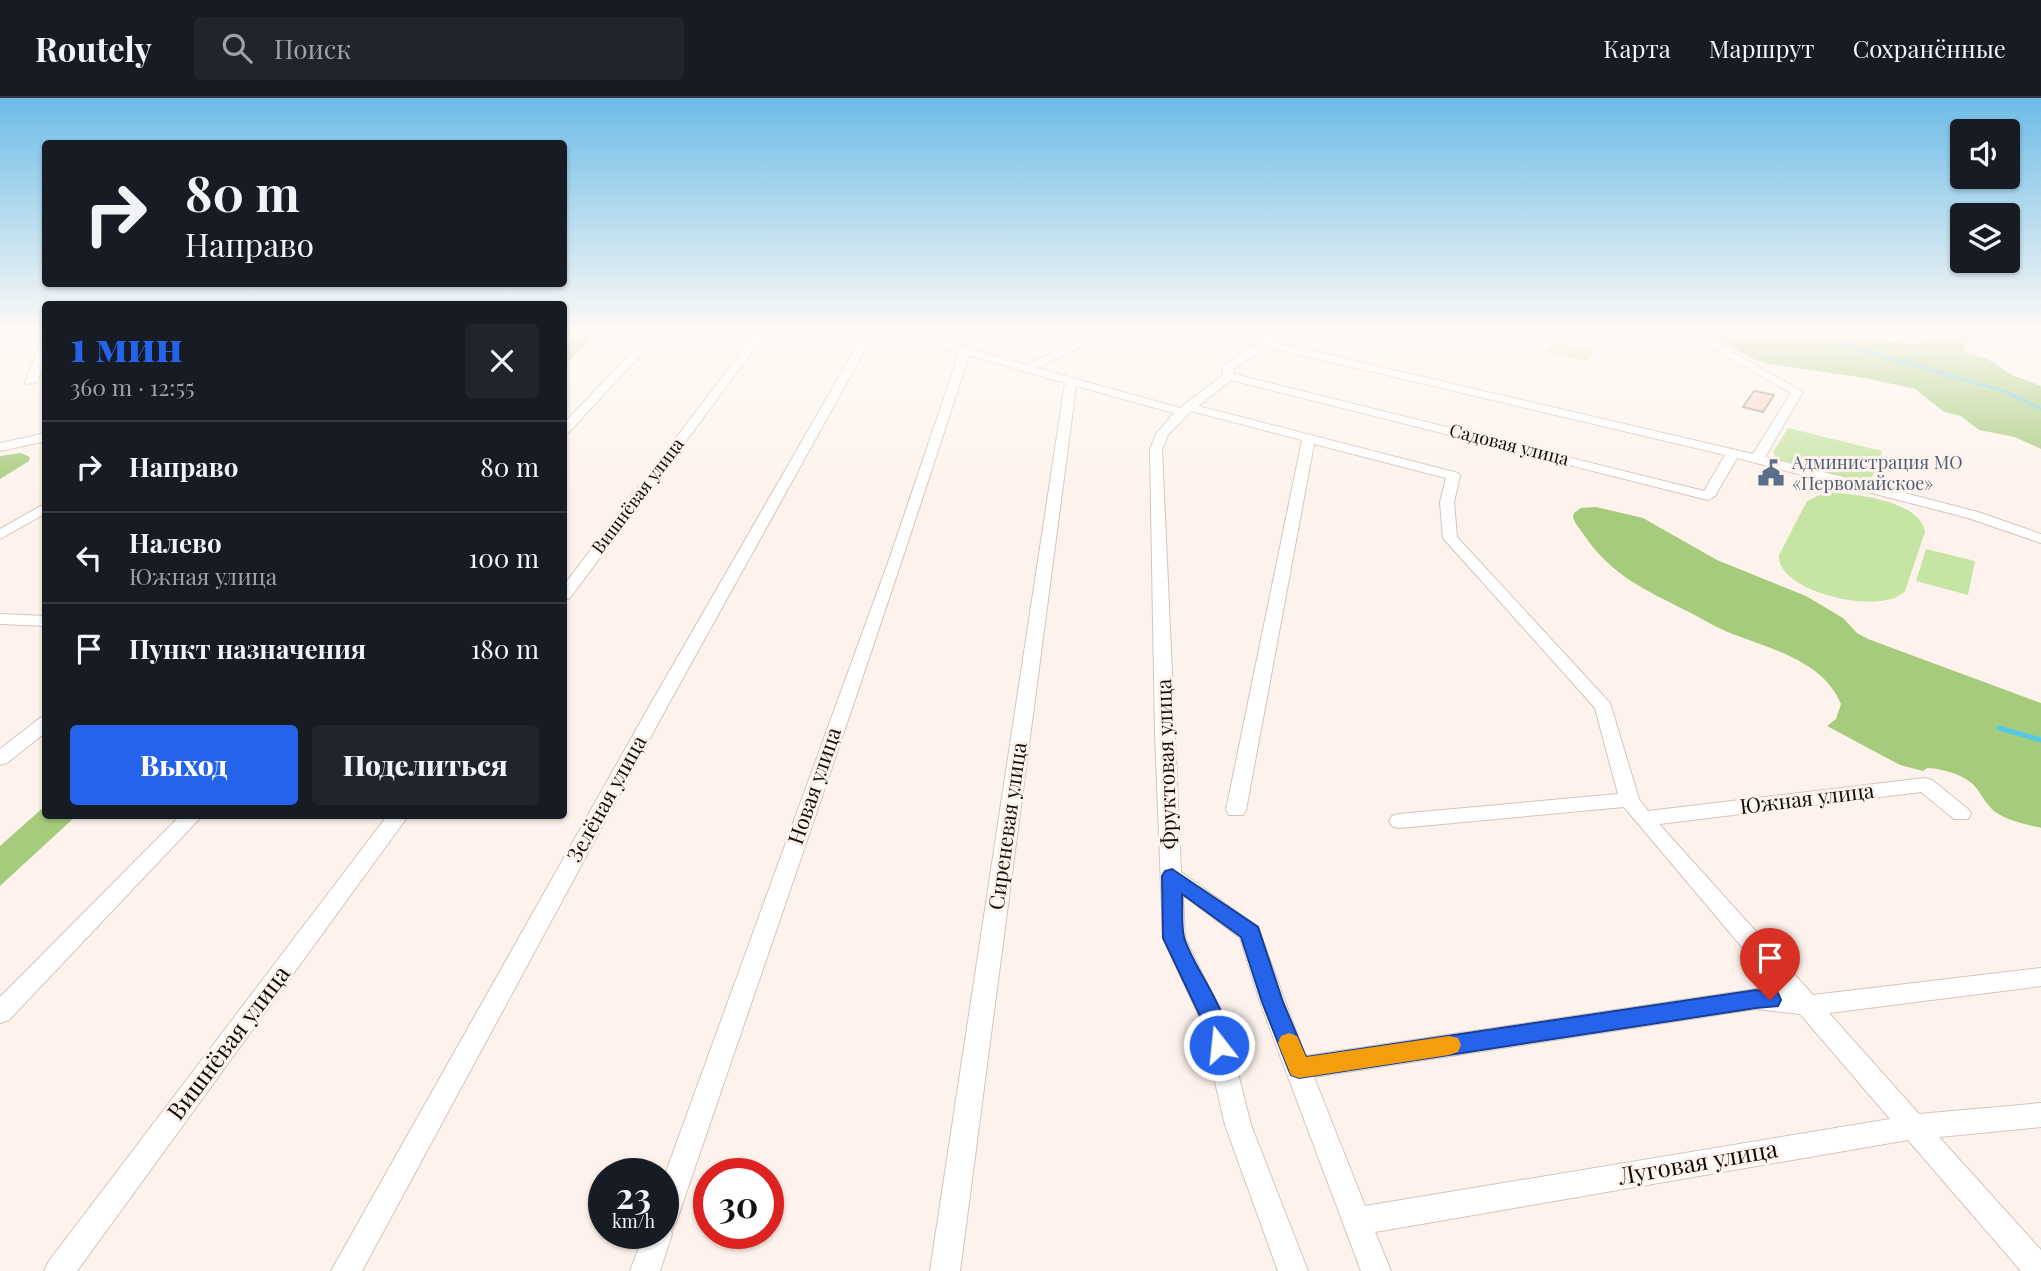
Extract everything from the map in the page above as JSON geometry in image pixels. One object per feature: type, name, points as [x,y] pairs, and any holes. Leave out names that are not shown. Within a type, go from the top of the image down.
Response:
[{"type":"street","points":[[567,427],[607,385]]},
{"type":"street","name":"Вишнёвая улица","points":[[567,591],[722,385]]},
{"type":"street","name":"Зелёная улица","points":[[346,1271],[659,705],[840,385]]},
{"type":"street","name":"Новая улица","points":[[679,1174],[897,557],[954,385]]},
{"type":"street","name":"Сиреневая улица","points":[[945,1271],[1072,385]]},
{"type":"street","points":[[1083,385],[1309,438],[1453,476],[1447,502],[1450,538],[1604,706],[1636,809],[2040,1271]]},
{"type":"street","name":"Фруктовая улица","points":[[1218,385],[1186,410],[1162,434],[1156,450],[1164,733],[1174,938],[1212,1018],[1238,1125],[1293,1271]]},
{"type":"street","name":"Садовая улица","points":[[1264,385],[1708,496],[1733,453]]},
{"type":"street","points":[[1442,385],[1757,459],[1973,516],[2041,539]]},
{"type":"street","points":[[1784,385],[1797,392]]},
{"type":"street","points":[[1757,459],[1797,392],[1797,387],[1793,385]]},
{"type":"street","points":[[0,438],[42,435]]},
{"type":"street","points":[[0,447],[42,436]]},
{"type":"street","points":[[1236,810],[1309,438]]},
{"type":"street","points":[[0,536],[42,511]]},
{"type":"street","points":[[0,619],[42,621]]},
{"type":"street","points":[[0,759],[42,725]]},
{"type":"street","name":"Южная улица","points":[[1636,809],[1925,785],[1961,814]]},
{"type":"street","points":[[1399,821],[1636,809]]},
{"type":"street","points":[[0,1013],[189,819]]},
{"type":"street","name":"Вишнёвая улица","points":[[59,1271],[396,819]]},
{"type":"street","points":[[1172,876],[1250,933],[1272,1002],[1376,1271]]},
{"type":"street","points":[[1299,1068],[1756,999],[1808,1006],[2041,977]]},
{"type":"street","name":"Луговая улица","points":[[1356,1221],[1914,1127],[2041,1115]]},
{"type":"street","points":[[645,1271],[653,1249]]},
{"type":"green space","points":[[1896,385],[2041,386],[2041,449],[2015,437],[1979,430],[1961,416],[1944,412],[1915,389]]},
{"type":"green space","points":[[1788,428],[1882,451],[1869,486],[1778,462],[1773,452]]},
{"type":"green space","points":[[21,453],[30,457],[29,461],[0,479],[0,456]]},
{"type":"green space","points":[[1824,493],[1850,494],[1882,500],[1911,512],[1921,521],[1925,532],[1905,591],[1893,598],[1875,602],[1832,597],[1811,590],[1794,580],[1783,568],[1779,555],[1807,501]]},
{"type":"green space","points":[[1596,507],[1643,518],[1717,560],[1806,596],[1843,618],[1857,633],[1868,639],[2041,703],[2041,828],[2016,822],[1994,811],[1973,784],[1961,776],[1941,770],[1927,768],[1923,771],[1900,765],[1827,726],[1836,719],[1841,704],[1833,689],[1809,666],[1724,631],[1630,580],[1606,561],[1594,549],[1573,517],[1581,508]]},
{"type":"green space","points":[[1926,549],[1975,561],[1968,595],[1916,581]]},
{"type":"green space","points":[[42,809],[42,819],[73,819],[0,886],[0,846]]},
{"type":"building","points":[[1754,391],[1774,395],[1763,412],[1743,407]]},
{"type":"waterway","points":[[1982,385],[2004,391],[2041,409]]},
{"type":"waterway","points":[[1999,728],[2041,740]]},
{"type":"slow traffic","points":[[1289,1043],[1299,1068],[1449,1045]]},
{"type":"place","name":"Администрация МО «Первомайское»","points":[[1771,473]]},
{"type":"route","points":[[1219,1045],[1212,1018],[1174,938],[1172,876],[1250,933],[1272,1002],[1299,1068],[1756,999],[1770,1000]]}]
